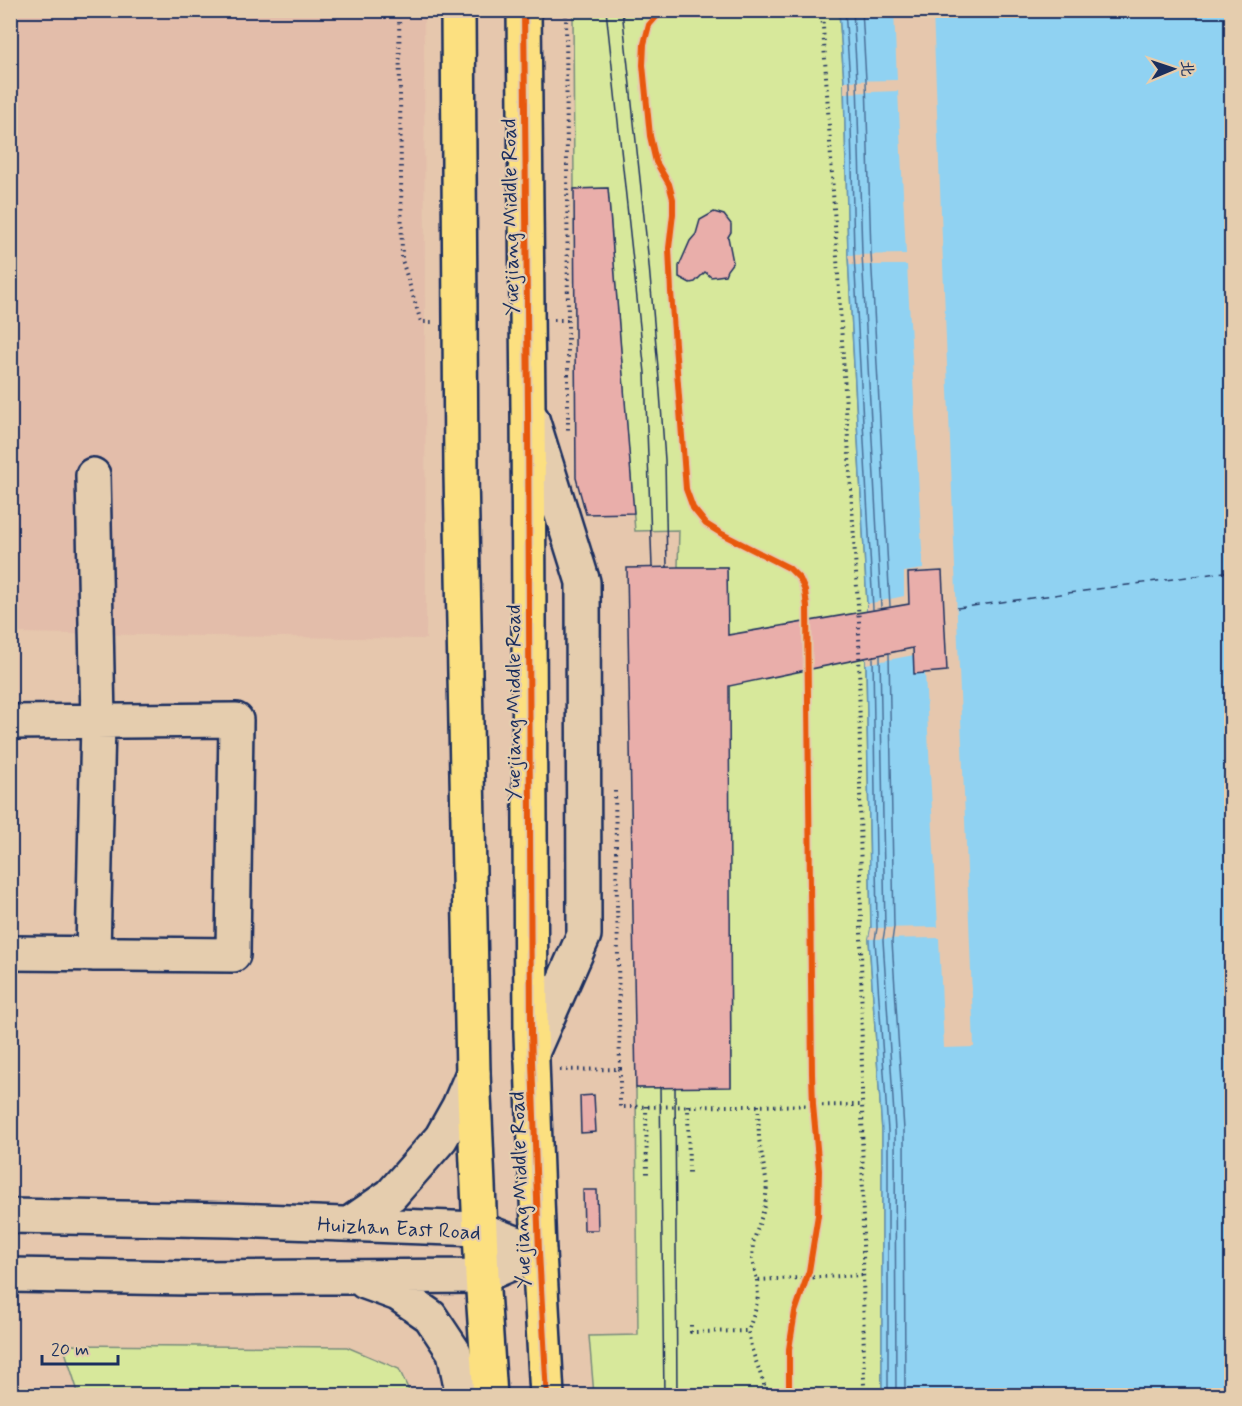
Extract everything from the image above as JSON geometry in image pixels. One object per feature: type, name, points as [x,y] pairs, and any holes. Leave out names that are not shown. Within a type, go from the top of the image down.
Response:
[{"type":"main road","name":"Yuejiang Middle Road","points":[[458,10],[461,474],[473,1073],[479,1229],[490,1395]]},
{"type":"main road","name":"Yuejiang Middle Road","points":[[524,10],[532,1063],[539,1252],[548,1395]]},
{"type":"street","points":[[528,408],[583,582],[584,935],[532,1063]]},
{"type":"street","points":[[93,475],[98,721],[93,954]]},
{"type":"street","points":[[10,722],[236,720],[233,955],[10,953]]},
{"type":"street","points":[[349,1224],[391,1196],[441,1138],[459,1106],[473,1073]]},
{"type":"street","name":"Huizhan East Road","points":[[10,1216],[479,1229],[539,1252]]},
{"type":"street","name":"Huizhan East Road","points":[[10,1275],[190,1278],[482,1276],[539,1252]]},
{"type":"street","points":[[352,1277],[398,1294],[430,1316],[453,1352],[463,1395]]},
{"type":"path","points":[[822,10],[859,622],[864,1395]]},
{"type":"path","points":[[532,1063],[620,1069],[620,1107],[862,1105]]},
{"type":"path","points":[[813,1095],[814,1116]]},
{"type":"path","points":[[688,1105],[689,1174]]},
{"type":"path","points":[[758,1105],[759,1139],[767,1185],[765,1206],[753,1243],[752,1259],[758,1297],[748,1331],[764,1384],[764,1395]]},
{"type":"path","points":[[646,1106],[647,1176]]},
{"type":"path","points":[[757,1280],[808,1274],[864,1275]]},
{"type":"path","points":[[804,1286],[808,1274]]},
{"type":"path","points":[[691,1325],[691,1332],[748,1331]]},
{"type":"shaded area","points":[[11,11],[424,11],[426,639],[11,633]]},
{"type":"green space","points":[[573,11],[839,11],[844,81],[848,255],[867,604],[871,928],[869,939],[882,1131],[882,1395],[594,1395],[589,1336],[638,1335],[636,1088],[731,1086],[727,567],[678,567],[679,530],[635,531],[608,188],[574,189]]},
{"type":"green space","points":[[63,1345],[347,1347],[399,1369],[411,1395],[79,1395]]},
{"type":"water","points":[[839,11],[1231,11],[1231,1395],[882,1395],[882,1131],[869,939],[871,928],[867,604],[848,255],[844,81]]},
{"type":"pier","points":[[894,11],[933,11],[974,1047],[944,1048],[939,938],[869,939],[871,928],[938,927],[925,673],[914,674],[914,655],[866,664],[867,604],[904,596],[904,572],[923,569],[907,265],[850,265],[848,255],[906,254],[898,91],[844,93],[844,81],[897,80]]},
{"type":"building","points":[[608,188],[634,513],[586,514],[576,478],[574,189]]},
{"type":"building","points":[[714,212],[724,215],[731,224],[728,237],[733,262],[725,275],[711,277],[705,272],[695,282],[690,283],[679,277],[679,266],[690,241],[696,234],[700,220]]},
{"type":"building","points":[[727,567],[728,635],[909,604],[908,573],[942,571],[947,671],[914,674],[913,648],[729,686],[731,1087],[636,1088],[627,568]]},
{"type":"building","points":[[594,1095],[596,1132],[581,1133],[580,1096]]},
{"type":"building","points":[[583,1190],[597,1190],[598,1230],[584,1230]]},
{"type":"ferry route","points":[[957,608],[1232,571]]},
{"type":"tram line","points":[[606,10],[645,373],[652,567]]},
{"type":"tram line","points":[[622,10],[659,379],[665,460],[667,567]]},
{"type":"tram line","points":[[660,1087],[664,1396]]},
{"type":"tram line","points":[[675,1087],[677,1396]]},
{"type":"cycle path","points":[[524,10],[531,1034],[547,1396]]},
{"type":"cycle path","points":[[662,10],[649,25],[644,44],[643,65],[650,136],[656,162],[669,184],[673,199],[669,248],[686,489],[693,508],[706,524],[789,568],[800,579],[805,591],[807,607],[812,1074],[819,1170],[818,1215],[809,1271],[795,1312],[789,1349],[789,1396]]}]
